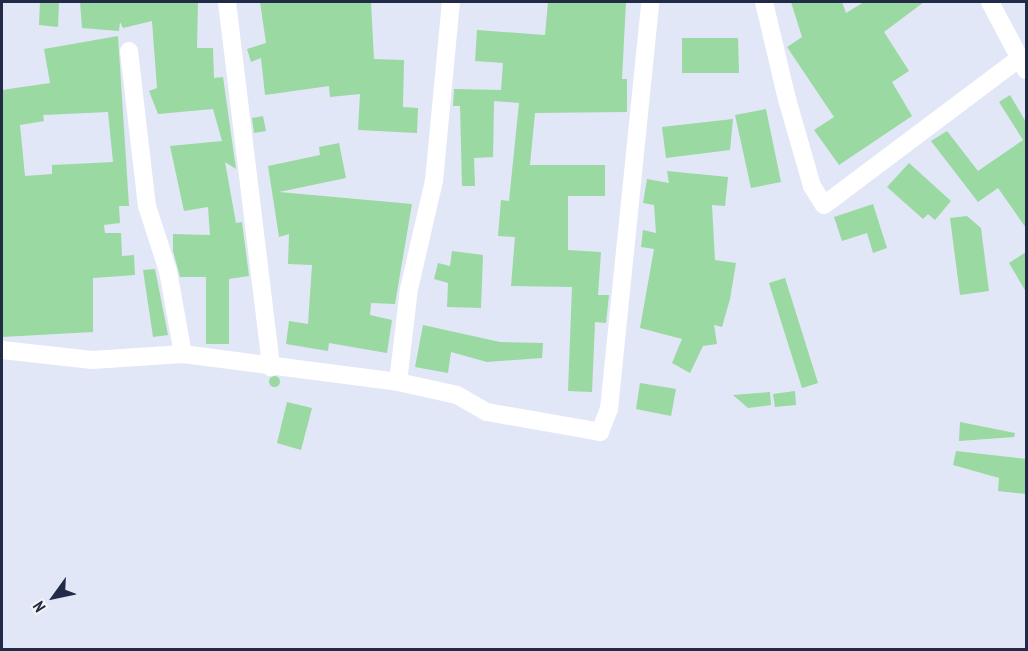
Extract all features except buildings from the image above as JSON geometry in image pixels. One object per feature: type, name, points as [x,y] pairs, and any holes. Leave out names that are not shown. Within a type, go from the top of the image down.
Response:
[{"type":"street","points":[[226,2],[271,367]]},
{"type":"street","points":[[398,382],[409,289],[434,181],[451,2]]},
{"type":"street","points":[[2,350],[92,360],[183,354],[398,382],[457,395],[487,412],[582,432],[600,432],[605,424],[650,2]]},
{"type":"street","points":[[764,2],[790,110],[824,205],[1023,64],[990,2]]},
{"type":"street","points":[[129,51],[147,206],[168,271],[183,354]]}]
